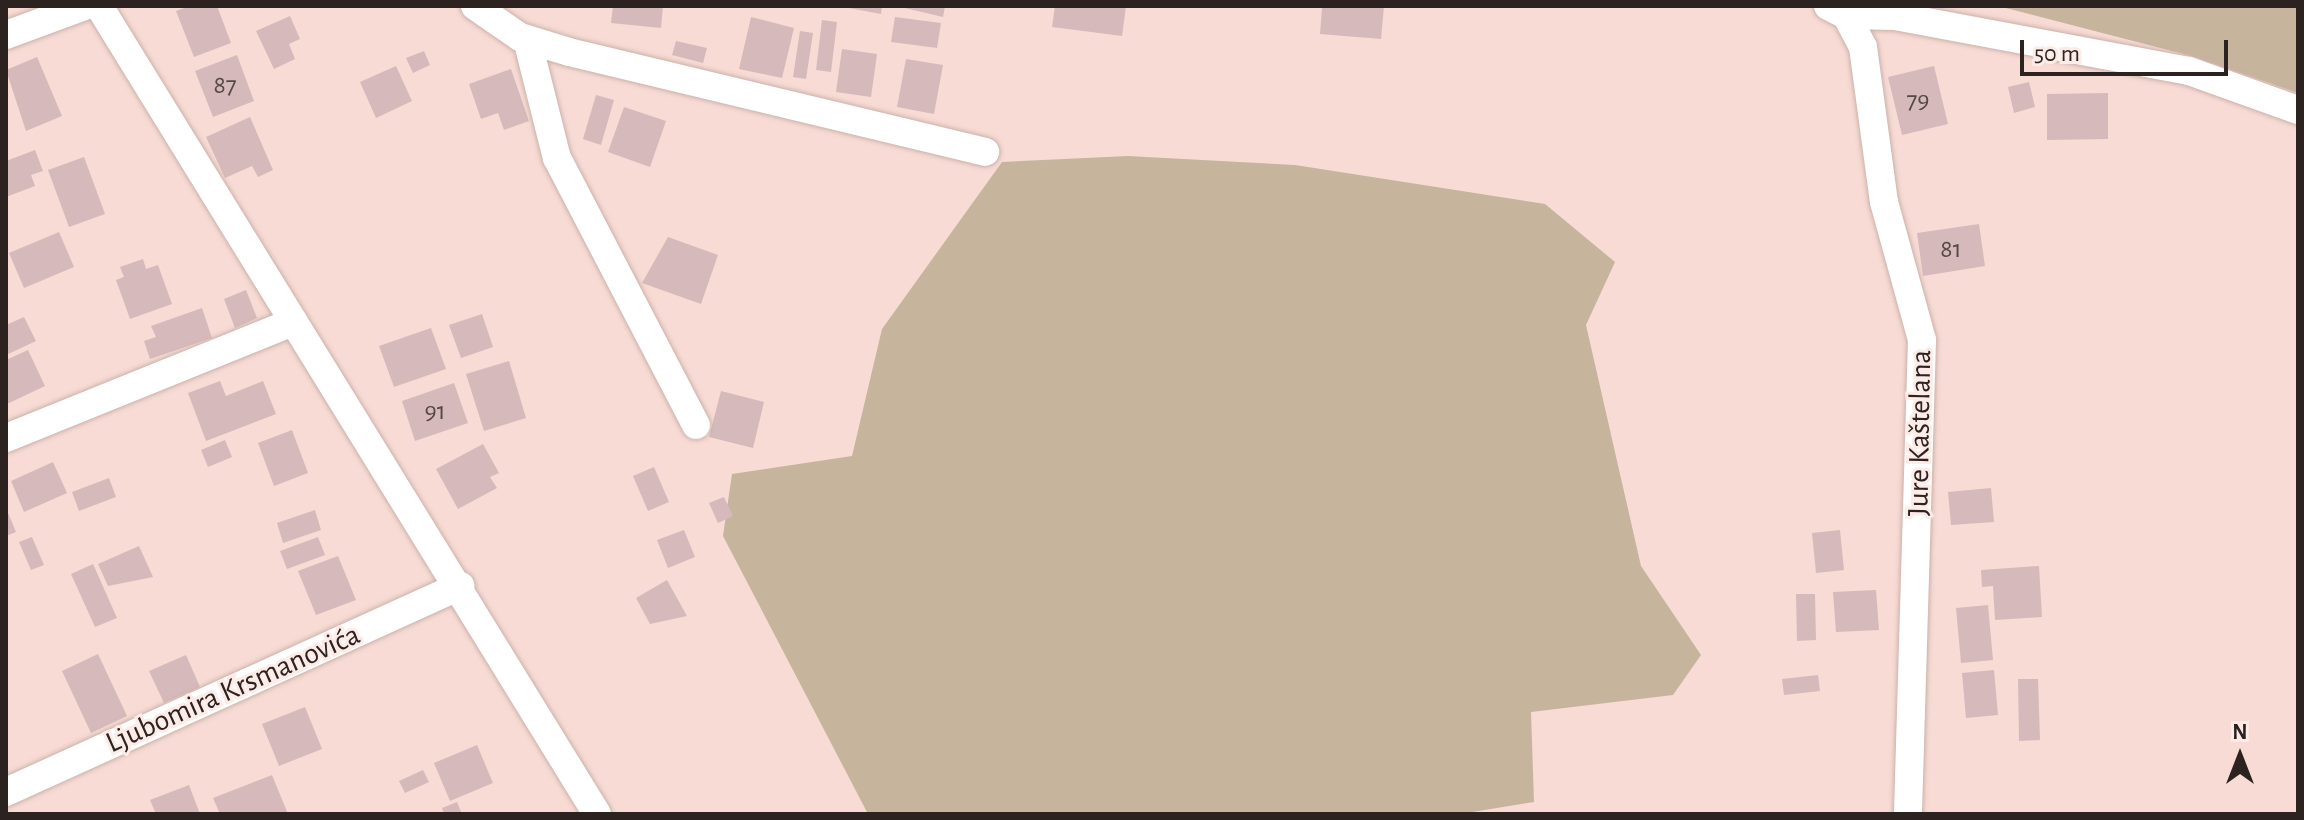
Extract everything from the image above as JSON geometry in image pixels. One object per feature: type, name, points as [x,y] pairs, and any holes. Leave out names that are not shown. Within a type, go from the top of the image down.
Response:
[{"type":"street","points":[[6,35],[85,6]]},
{"type":"street","points":[[99,6],[460,586],[597,814]]},
{"type":"street","points":[[483,9],[527,39],[985,152]]},
{"type":"street","name":"Jure Kaštelana","points":[[1837,11],[1895,16],[2136,59],[2298,110]]},
{"type":"street","name":"Jure Kaštelana","points":[[1837,11],[1863,47],[1884,202],[1922,340],[1908,814]]},
{"type":"street","points":[[527,39],[557,158],[696,425]]},
{"type":"street","points":[[6,438],[293,322]]},
{"type":"street","name":"Ljubomira Krsmanovića","points":[[6,792],[460,586]]},
{"type":"shaded area","points":[[1998,6],[2298,6],[2298,93],[2191,56]]},
{"type":"shaded area","points":[[1128,156],[1295,165],[1545,204],[1615,262],[1586,325],[1641,566],[1701,655],[1673,695],[1531,712],[1534,802],[1460,814],[868,814],[723,536],[732,474],[852,456],[882,329],[1002,162]]},
{"type":"building","points":[[190,6],[217,6],[231,43],[194,57],[176,11]]},
{"type":"building","points":[[613,6],[663,6],[661,28],[611,23]]},
{"type":"building","points":[[838,6],[882,6],[881,14]]},
{"type":"building","points":[[896,6],[945,6],[943,17]]},
{"type":"building","points":[[1055,6],[1126,6],[1122,36],[1052,27]]},
{"type":"building","points":[[1384,6],[1381,39],[1320,34],[1322,8]]},
{"type":"building","points":[[290,16],[300,39],[289,44],[295,59],[274,69],[256,31]]},
{"type":"building","points":[[751,17],[794,28],[782,78],[739,69]]},
{"type":"building","points":[[895,17],[941,23],[937,48],[891,42]]},
{"type":"building","points":[[822,20],[837,22],[831,72],[816,70]]},
{"type":"building","points":[[800,31],[813,33],[806,79],[793,77]]},
{"type":"building","points":[[676,41],[707,48],[703,63],[672,55]]},
{"type":"building","points":[[842,49],[877,54],[871,97],[836,92]]},
{"type":"building","points":[[424,51],[430,65],[413,73],[406,58]]},
{"type":"building","points":[[237,55],[254,101],[213,117],[195,71]]},
{"type":"building","points":[[37,57],[62,116],[26,131],[6,70]]},
{"type":"building","points":[[906,59],[943,65],[934,114],[897,107]]},
{"type":"building","points":[[396,66],[412,101],[376,118],[360,82]]},
{"type":"building","points":[[1934,66],[1948,124],[1902,135],[1888,77]]},
{"type":"building","points":[[511,69],[529,121],[504,130],[498,113],[481,119],[469,84]]},
{"type":"building","points":[[2029,82],[2035,107],[2014,113],[2008,87]]},
{"type":"building","points":[[2108,93],[2108,139],[2047,140],[2047,94]]},
{"type":"building","points":[[596,95],[614,100],[601,145],[583,139]]},
{"type":"building","points":[[624,107],[666,121],[650,167],[608,152]]},
{"type":"building","points":[[250,117],[273,170],[258,177],[252,166],[225,178],[206,137]]},
{"type":"building","points":[[35,150],[43,171],[31,175],[35,186],[6,197],[6,161]]},
{"type":"building","points":[[84,157],[105,214],[69,227],[48,170]]},
{"type":"building","points":[[1979,224],[1985,266],[1923,276],[1917,233]]},
{"type":"building","points":[[59,232],[74,267],[24,288],[9,253]]},
{"type":"building","points":[[668,237],[718,255],[701,304],[642,283]]},
{"type":"building","points":[[143,259],[146,269],[158,265],[172,304],[130,319],[116,280],[124,277],[120,267]]},
{"type":"building","points":[[246,290],[257,318],[235,328],[224,299]]},
{"type":"building","points":[[202,308],[212,338],[150,359],[144,341],[156,337],[151,326]]},
{"type":"building","points":[[482,314],[493,347],[461,358],[449,325]]},
{"type":"building","points":[[24,317],[36,341],[6,355],[6,325]]},
{"type":"building","points":[[431,328],[446,369],[394,387],[379,346]]},
{"type":"building","points":[[28,350],[45,386],[7,404],[6,360]]},
{"type":"building","points":[[509,361],[526,418],[484,431],[466,374]]},
{"type":"building","points":[[220,381],[226,396],[263,381],[276,414],[206,441],[188,393]]},
{"type":"building","points":[[454,383],[468,423],[415,441],[402,401]]},
{"type":"building","points":[[721,391],[764,402],[753,448],[709,437]]},
{"type":"building","points":[[292,430],[308,473],[274,486],[258,443]]},
{"type":"building","points":[[225,440],[232,457],[208,467],[201,450]]},
{"type":"building","points":[[483,444],[499,473],[490,477],[497,488],[458,509],[436,469]]},
{"type":"building","points":[[53,462],[67,493],[24,512],[11,481]]},
{"type":"building","points":[[654,467],[669,502],[648,511],[633,476]]},
{"type":"building","points":[[109,478],[116,497],[79,511],[72,492]]},
{"type":"building","points":[[1991,488],[1994,522],[1951,525],[1948,492]]},
{"type":"building","points":[[724,497],[733,516],[718,523],[709,503]]},
{"type":"building","points":[[6,508],[16,532],[6,536]]},
{"type":"building","points":[[315,510],[321,530],[283,543],[277,523]]},
{"type":"building","points":[[684,530],[695,557],[668,568],[657,540]]},
{"type":"building","points":[[1840,530],[1844,570],[1816,573],[1812,533]]},
{"type":"building","points":[[32,537],[44,565],[31,570],[19,542]]},
{"type":"building","points":[[318,537],[325,555],[287,569],[280,551]]},
{"type":"building","points":[[139,546],[153,577],[108,586],[98,564]]},
{"type":"building","points":[[338,556],[356,600],[316,615],[298,571]]},
{"type":"building","points":[[93,564],[117,618],[95,627],[71,574]]},
{"type":"building","points":[[2039,566],[2042,617],[1995,620],[1993,586],[1982,587],[1981,570]]},
{"type":"building","points":[[667,580],[687,616],[650,624],[636,598]]},
{"type":"building","points":[[1876,590],[1879,630],[1836,632],[1833,592]]},
{"type":"building","points":[[1796,594],[1815,594],[1816,640],[1797,641]]},
{"type":"building","points":[[1988,605],[1993,660],[1961,663],[1956,608]]},
{"type":"building","points":[[98,654],[127,716],[91,733],[62,671]]},
{"type":"building","points":[[186,655],[200,687],[164,703],[149,671]]},
{"type":"building","points":[[1994,670],[1998,715],[1966,718],[1962,673]]},
{"type":"building","points":[[1818,675],[1820,691],[1784,695],[1782,679]]},
{"type":"building","points":[[2018,679],[2038,679],[2040,740],[2019,741]]},
{"type":"building","points":[[305,707],[322,749],[279,766],[262,724]]},
{"type":"building","points":[[477,745],[493,783],[450,801],[434,763]]},
{"type":"building","points":[[423,770],[429,782],[405,793],[399,781]]},
{"type":"building","points":[[272,775],[288,814],[220,814],[213,798]]},
{"type":"building","points":[[189,785],[200,814],[156,814],[150,800]]},
{"type":"building","points":[[457,802],[462,814],[444,814],[442,808]]}]
